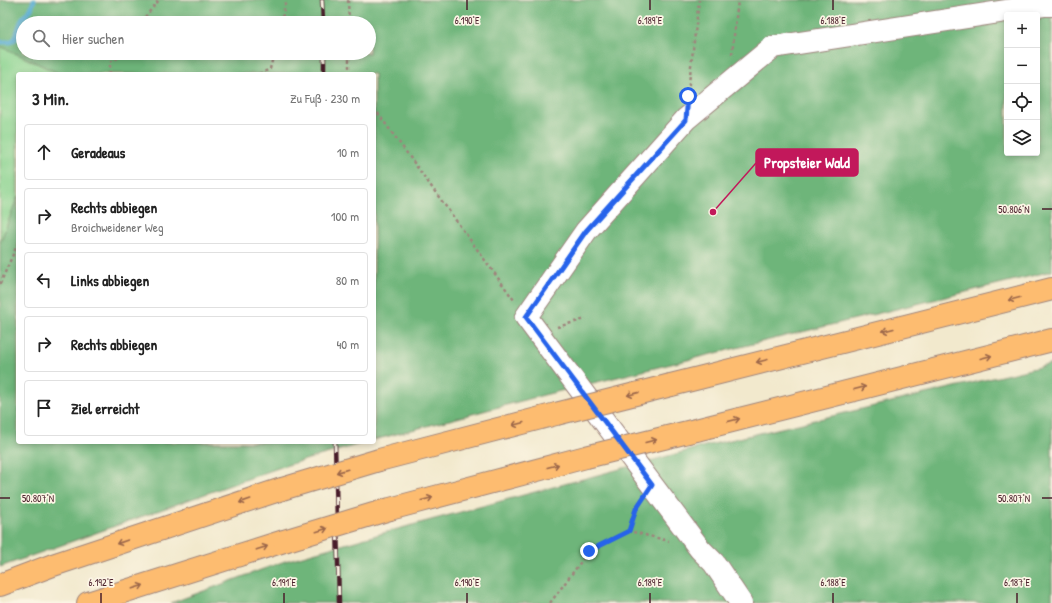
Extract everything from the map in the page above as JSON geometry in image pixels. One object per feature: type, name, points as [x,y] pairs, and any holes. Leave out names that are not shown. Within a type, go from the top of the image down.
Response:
[{"type":"highway","points":[[0,585],[53,565],[282,489],[379,460],[671,384],[1052,289]]},
{"type":"highway","points":[[88,603],[390,509],[586,457],[1052,340]]},
{"type":"street","points":[[741,603],[714,564],[700,549],[531,324],[586,231],[686,120],[772,48],[1052,5]]},
{"type":"path","points":[[146,16],[159,0]]},
{"type":"path","points":[[283,16],[286,0]]},
{"type":"path","points":[[348,0],[348,16]]},
{"type":"path","points":[[686,120],[699,0]]},
{"type":"path","points":[[730,83],[738,0]]},
{"type":"path","points":[[110,72],[110,62],[114,60]]},
{"type":"path","points":[[263,72],[270,69],[272,60]]},
{"type":"path","points":[[349,60],[349,72]]},
{"type":"path","points":[[376,111],[531,324],[586,319]]},
{"type":"path","points":[[0,284],[16,248]]},
{"type":"path","points":[[629,531],[636,509],[652,485]]},
{"type":"path","points":[[550,603],[589,551],[629,531],[672,542]]},
{"type":"green space","points":[[0,0],[1052,0],[1052,271],[544,395],[376,439],[376,72],[56,72],[30,60],[376,60],[376,16],[16,16],[16,53],[0,46]]},
{"type":"green space","points":[[0,46],[16,53],[16,60],[30,60],[56,72],[16,72],[16,201],[0,243]]},
{"type":"green space","points":[[16,201],[16,444],[360,444],[281,467],[0,567],[0,243]]},
{"type":"green space","points":[[1052,364],[1052,603],[171,603],[285,561],[394,530],[705,446]]},
{"type":"waterway","points":[[25,16],[31,9],[34,0]]},
{"type":"waterway","points":[[0,42],[10,42],[15,39],[16,36]]},
{"type":"railway","points":[[322,0],[323,16]]},
{"type":"railway","points":[[324,60],[324,72]]},
{"type":"railway","points":[[335,444],[339,603]]},
{"type":"place","name":"Propsteier Wald","points":[[713,212]]},
{"type":"route","points":[[589,551],[629,531],[636,509],[652,485],[526,317],[586,231],[686,120],[688,96]]}]
